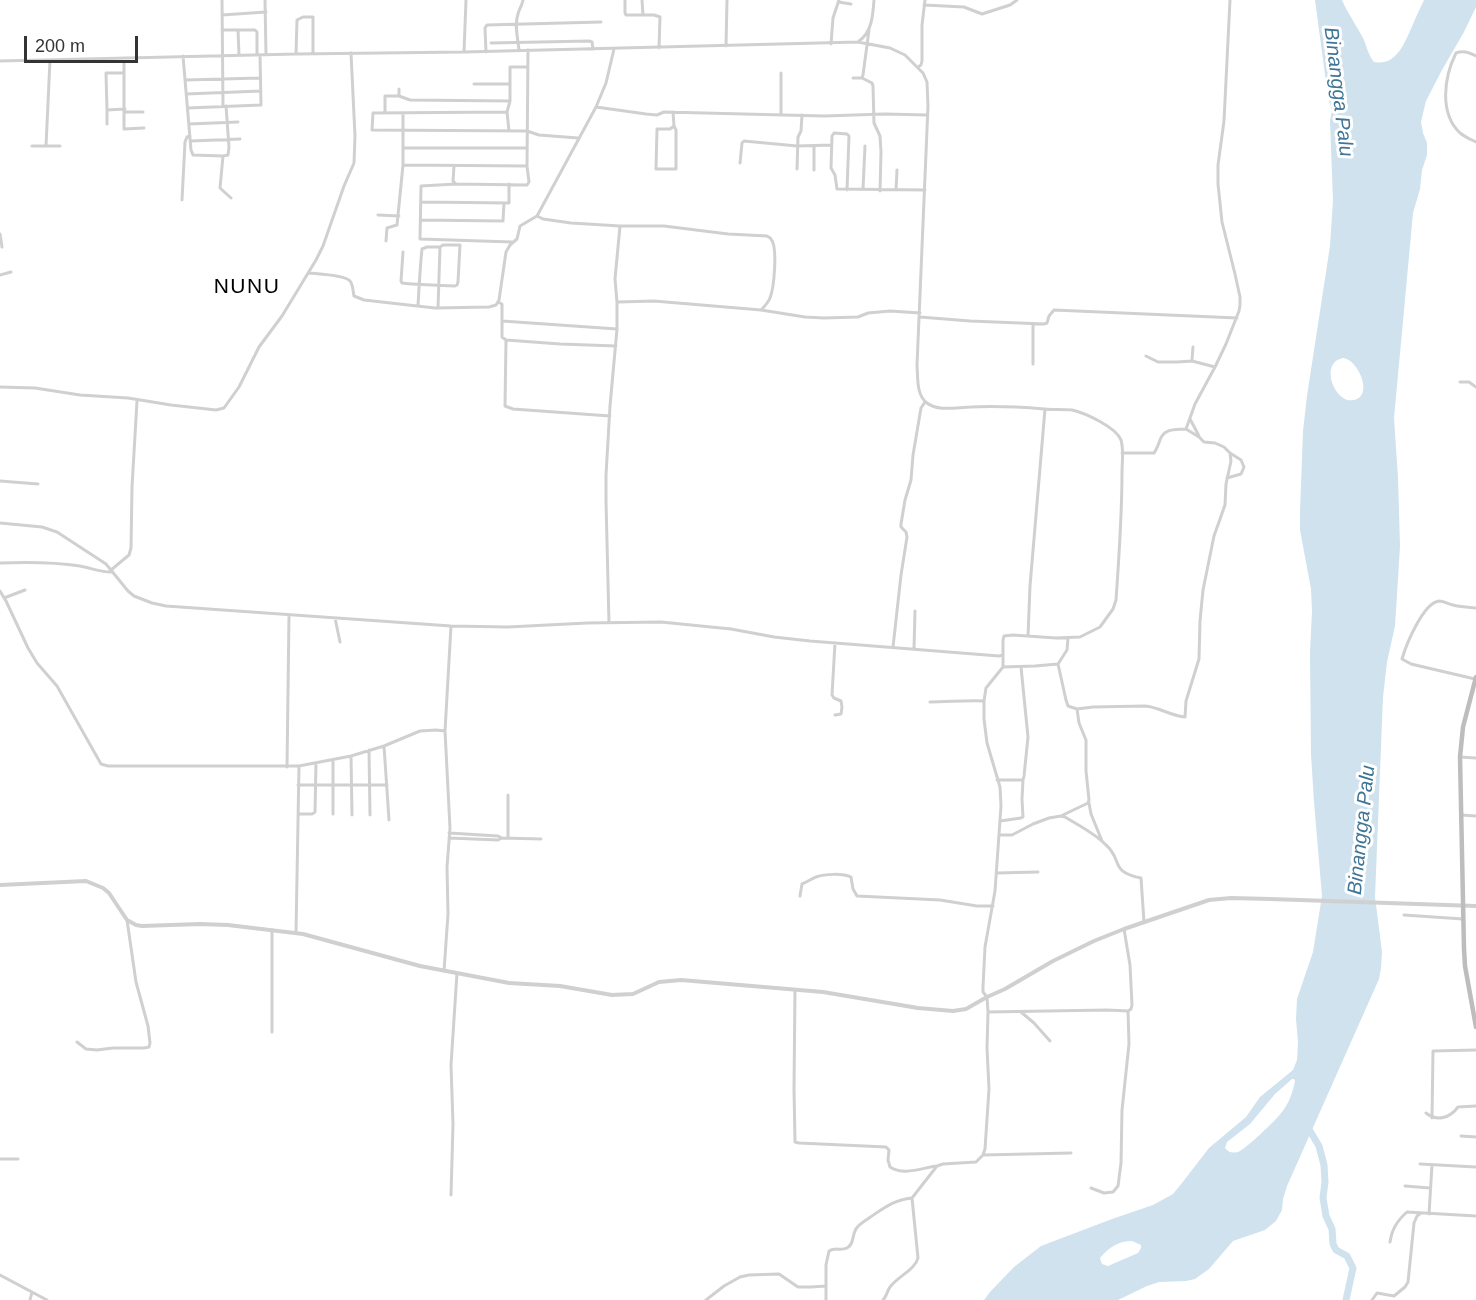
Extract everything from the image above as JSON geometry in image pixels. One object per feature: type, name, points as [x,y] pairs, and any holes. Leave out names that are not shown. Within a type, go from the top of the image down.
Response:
[{"type":"main road","points":[[1476,678],[1463,727],[1460,758],[1465,966],[1476,1027]]},
{"type":"street","points":[[183,56],[192,153],[195,156],[223,156],[229,153],[222,79],[222,0]]},
{"type":"street","points":[[265,0],[266,55]]},
{"type":"street","points":[[464,52],[466,0]]},
{"type":"street","points":[[519,50],[517,24],[523,0]]},
{"type":"street","points":[[625,0],[625,15],[660,17],[659,48]]},
{"type":"street","points":[[642,0],[643,15]]},
{"type":"street","points":[[726,46],[727,0]]},
{"type":"street","points":[[862,78],[874,0]]},
{"type":"street","points":[[918,67],[922,61],[924,0]]},
{"type":"street","points":[[924,5],[964,7],[982,14],[1017,0]]},
{"type":"street","points":[[1186,429],[1237,318],[1240,305],[1222,222],[1218,184],[1218,165],[1224,122],[1230,0]]},
{"type":"street","points":[[831,44],[833,18],[839,1],[851,4]]},
{"type":"street","points":[[222,15],[266,12]]},
{"type":"street","points":[[296,54],[297,20],[303,17],[313,17],[313,55]]},
{"type":"street","points":[[486,52],[486,25],[601,22]]},
{"type":"street","points":[[188,108],[260,105],[261,103],[256,31],[222,30]]},
{"type":"street","points":[[238,30],[239,55]]},
{"type":"street","points":[[858,42],[866,36],[869,30]]},
{"type":"street","points":[[490,43],[589,41],[592,42],[593,49]]},
{"type":"street","points":[[0,61],[858,42],[899,51],[918,67],[927,82],[919,391],[924,402],[937,408],[984,407],[1079,412],[1107,426],[1118,435],[1122,453],[1115,606],[1100,627],[1080,637],[1004,636],[1003,667],[986,688],[984,719],[987,742],[1001,796],[993,906],[984,956],[983,992],[987,997],[988,1012],[989,1089],[987,1134],[983,1155],[976,1162],[943,1164],[918,1170],[897,1170],[890,1167],[889,1150],[886,1147],[795,1142],[795,990]]},
{"type":"street","points":[[309,273],[349,280],[356,298],[438,308],[493,306],[498,302],[506,252],[518,235],[520,226],[537,216],[596,107],[606,83],[614,49]]},
{"type":"street","points":[[514,242],[420,239],[421,186],[528,184],[528,50]]},
{"type":"street","points":[[1476,57],[1466,52],[1456,53],[1445,95],[1447,108],[1457,130],[1476,142]]},
{"type":"street","points":[[0,387],[35,388],[216,410],[224,408],[239,387],[259,347],[309,273],[323,246],[354,163],[351,53]]},
{"type":"street","points":[[124,58],[124,129],[144,128]]},
{"type":"street","points":[[46,146],[50,60]]},
{"type":"street","points":[[509,130],[507,112],[510,101],[510,67],[528,67]]},
{"type":"street","points":[[107,124],[106,73],[124,73]]},
{"type":"street","points":[[781,73],[781,115]]},
{"type":"street","points":[[185,80],[260,78]]},
{"type":"street","points":[[853,78],[862,78],[873,84],[875,126],[880,136],[880,191]]},
{"type":"street","points":[[474,84],[510,84]]},
{"type":"street","points":[[399,88],[399,96]]},
{"type":"street","points":[[186,94],[261,91]]},
{"type":"street","points":[[380,96],[399,96],[410,100],[510,101]]},
{"type":"street","points":[[385,96],[385,113]]},
{"type":"street","points":[[596,107],[657,115],[673,112],[927,115]]},
{"type":"street","points":[[107,110],[143,112]]},
{"type":"street","points":[[507,112],[373,113],[372,130],[509,130],[578,138]]},
{"type":"street","points":[[673,112],[676,130],[676,170],[656,169],[657,129],[670,129],[674,126]]},
{"type":"street","points":[[386,241],[387,228],[397,225],[399,216],[403,165],[403,113]]},
{"type":"street","points":[[797,169],[797,146],[802,115]]},
{"type":"street","points":[[189,124],[238,122]]},
{"type":"street","points":[[847,190],[849,135],[833,134],[831,170],[835,175],[836,188],[847,190],[880,191],[925,190]]},
{"type":"street","points":[[182,200],[186,138],[240,139]]},
{"type":"street","points":[[740,163],[744,141],[797,146],[831,145]]},
{"type":"street","points":[[32,146],[60,146]]},
{"type":"street","points":[[814,146],[814,170]]},
{"type":"street","points":[[863,190],[865,146]]},
{"type":"street","points":[[402,148],[527,148]]},
{"type":"street","points":[[223,156],[220,188],[231,198]]},
{"type":"street","points":[[403,165],[527,166]]},
{"type":"street","points":[[454,166],[453,181],[456,184]]},
{"type":"street","points":[[896,190],[897,171]]},
{"type":"street","points":[[421,202],[509,203],[509,184]]},
{"type":"street","points":[[421,220],[503,221],[504,203]]},
{"type":"street","points":[[378,215],[399,216]]},
{"type":"street","points":[[537,216],[550,221],[620,226],[664,226],[770,237],[774,244],[775,274],[770,297],[761,310]]},
{"type":"street","points":[[609,623],[607,446],[616,346],[615,279],[620,226]]},
{"type":"street","points":[[0,234],[2,247]]},
{"type":"street","points":[[403,252],[401,282],[405,284],[420,284],[439,285],[457,285],[460,246],[443,245],[422,249],[420,284],[418,306]]},
{"type":"street","points":[[438,308],[440,247]]},
{"type":"street","points":[[0,275],[11,272]]},
{"type":"street","points":[[617,302],[654,301],[824,318],[858,317],[868,313],[890,311],[970,321],[1033,324],[1047,323],[1049,315],[1054,310],[1237,318]]},
{"type":"street","points":[[498,302],[502,304],[502,338],[506,340],[616,346]]},
{"type":"street","points":[[502,321],[617,329]]},
{"type":"street","points":[[1033,324],[1034,364]]},
{"type":"street","points":[[506,340],[505,406],[513,409],[610,416]]},
{"type":"street","points":[[1192,361],[1193,347]]},
{"type":"street","points":[[1146,356],[1164,363],[1192,361],[1215,367]]},
{"type":"street","points":[[1460,382],[1469,382],[1476,387]]},
{"type":"street","points":[[0,562],[80,566],[102,572],[112,571],[129,555],[138,400]]},
{"type":"street","points":[[893,647],[907,537],[901,524],[911,480],[921,408],[924,402]]},
{"type":"street","points":[[1028,636],[1045,409]]},
{"type":"street","points":[[1190,419],[1199,437]]},
{"type":"street","points":[[1122,453],[1154,453],[1161,435],[1168,430],[1186,429],[1204,442],[1224,447],[1241,460],[1244,467],[1241,474],[1227,478]]},
{"type":"street","points":[[1068,638],[1068,650],[1058,664],[1068,706],[1077,709],[1125,705],[1151,706],[1185,717],[1186,702],[1199,659],[1203,590],[1214,536],[1225,505],[1230,453]]},
{"type":"street","points":[[0,481],[38,484]]},
{"type":"street","points":[[0,524],[50,528],[97,557],[134,596],[152,603],[451,627],[682,623],[774,637],[1003,655]]},
{"type":"street","points":[[4,598],[25,590]]},
{"type":"street","points":[[0,591],[28,648],[37,663],[57,686],[101,764],[108,766],[299,766],[351,756],[384,746],[420,731],[445,731]]},
{"type":"street","points":[[1476,608],[1441,601],[1430,605],[1413,632],[1402,659],[1411,664],[1476,678]]},
{"type":"street","points":[[914,649],[915,611]]},
{"type":"street","points":[[287,767],[289,615]]},
{"type":"street","points":[[335,618],[340,642]]},
{"type":"street","points":[[444,971],[448,914],[449,836],[445,731],[451,627]]},
{"type":"street","points":[[835,643],[832,695],[842,704],[841,714],[836,716]]},
{"type":"street","points":[[1003,667],[1058,664]]},
{"type":"street","points":[[1000,821],[1023,817],[1023,780],[1028,737],[1021,667]]},
{"type":"street","points":[[930,702],[984,701]]},
{"type":"street","points":[[1077,709],[1079,723],[1086,740],[1086,771],[1091,814],[1102,841]]},
{"type":"street","points":[[384,746],[389,820]]},
{"type":"street","points":[[369,750],[370,815]]},
{"type":"street","points":[[351,756],[352,815]]},
{"type":"street","points":[[1460,758],[1476,758]]},
{"type":"street","points":[[333,760],[333,814]]},
{"type":"street","points":[[298,814],[315,812],[316,763]]},
{"type":"street","points":[[296,933],[299,766]]},
{"type":"street","points":[[997,780],[1023,780]]},
{"type":"street","points":[[298,785],[387,785]]},
{"type":"street","points":[[508,795],[508,838]]},
{"type":"street","points":[[999,835],[1018,833],[1033,824],[1061,816],[1089,803]]},
{"type":"street","points":[[1461,815],[1476,816]]},
{"type":"street","points":[[1061,816],[1102,841],[1110,849],[1118,867],[1123,872],[1141,878],[1144,922]]},
{"type":"street","points":[[449,836],[498,840],[502,838],[541,838]]},
{"type":"street","points":[[996,873],[1038,872]]},
{"type":"street","points":[[800,896],[802,884],[815,878],[848,875],[851,877],[852,889],[857,896],[944,900],[977,906],[993,906]]},
{"type":"street","points":[[0,885],[86,881],[98,885],[109,893],[127,920],[136,981],[150,1043],[144,1048],[97,1050],[86,1049],[77,1042]]},
{"type":"street","points":[[127,920],[142,926],[228,925],[312,935],[401,962],[444,971],[509,983],[560,986],[617,995],[633,994],[659,982],[672,980],[795,990],[953,1011],[966,1009],[1069,953],[1144,922],[1217,899],[1476,906]]},
{"type":"street","points":[[1404,915],[1463,919]]},
{"type":"street","points":[[272,930],[272,1032]]},
{"type":"street","points":[[1091,1188],[1108,1193],[1115,1190],[1119,1181],[1122,1110],[1130,1044],[1128,1011],[1132,1005],[1128,948],[1124,930]]},
{"type":"street","points":[[451,1195],[453,1124],[451,1065],[457,973]]},
{"type":"street","points":[[1020,1011],[1050,1041]]},
{"type":"street","points":[[988,1012],[1128,1011]]},
{"type":"street","points":[[1432,1118],[1433,1051],[1476,1050]]},
{"type":"street","points":[[1426,1113],[1432,1118],[1448,1117],[1460,1107],[1476,1106]]},
{"type":"street","points":[[1461,1136],[1476,1137]]},
{"type":"street","points":[[983,1155],[1071,1154]]},
{"type":"street","points":[[0,1159],[18,1159]]},
{"type":"street","points":[[1420,1164],[1476,1167]]},
{"type":"street","points":[[1429,1214],[1432,1165]]},
{"type":"street","points":[[826,1300],[825,1265],[829,1251],[848,1247],[856,1228],[887,1205],[912,1198],[937,1166]]},
{"type":"street","points":[[1405,1186],[1431,1188]]},
{"type":"street","points":[[883,1300],[889,1288],[917,1262],[912,1198]]},
{"type":"street","points":[[1390,1242],[1392,1230],[1407,1212],[1476,1216]]},
{"type":"street","points":[[1372,1300],[1377,1293],[1394,1296],[1408,1282],[1414,1223],[1421,1213]]},
{"type":"street","points":[[706,1300],[724,1286],[744,1276],[779,1274],[798,1287],[826,1286]]},
{"type":"street","points":[[0,1275],[46,1300]]},
{"type":"street","points":[[30,1300],[32,1292]]},
{"type":"water","name":"Binangga Palu","points":[[1315,0],[1342,0],[1372,60],[1382,62],[1395,56],[1400,50],[1424,0],[1476,0],[1476,7],[1464,32],[1426,101],[1421,122],[1427,143],[1427,155],[1413,213],[1394,418],[1400,546],[1395,626],[1387,662],[1383,697],[1375,897],[1382,952],[1379,979],[1287,1186],[1282,1210],[1276,1221],[1265,1230],[1233,1241],[1209,1269],[1195,1279],[1159,1282],[1118,1300],[984,1300],[1014,1267],[1041,1246],[1153,1205],[1173,1194],[1209,1148],[1246,1117],[1260,1097],[1293,1070],[1297,1060],[1297,999],[1313,952],[1322,896],[1311,754],[1311,589],[1300,530],[1300,512],[1303,431],[1330,246],[1333,200],[1330,121],[1332,111],[1328,97]],"holes":[[[1344,358],[1354,365],[1361,377],[1363,390],[1357,399],[1349,400],[1342,397],[1332,383],[1332,367],[1336,361]],[[1294,1079],[1290,1097],[1279,1116],[1242,1150],[1228,1151],[1225,1148],[1227,1142],[1250,1124],[1275,1094]],[[1127,1241],[1141,1245],[1138,1253],[1108,1266],[1102,1264],[1100,1258],[1107,1251]]]},
{"type":"waterway","points":[[1307,1126],[1319,1146],[1324,1165],[1323,1198],[1326,1216],[1332,1229],[1333,1244],[1336,1250],[1347,1256],[1353,1268],[1346,1300]]},
{"type":"district","name":"NUNU","points":[[247,287]]}]
